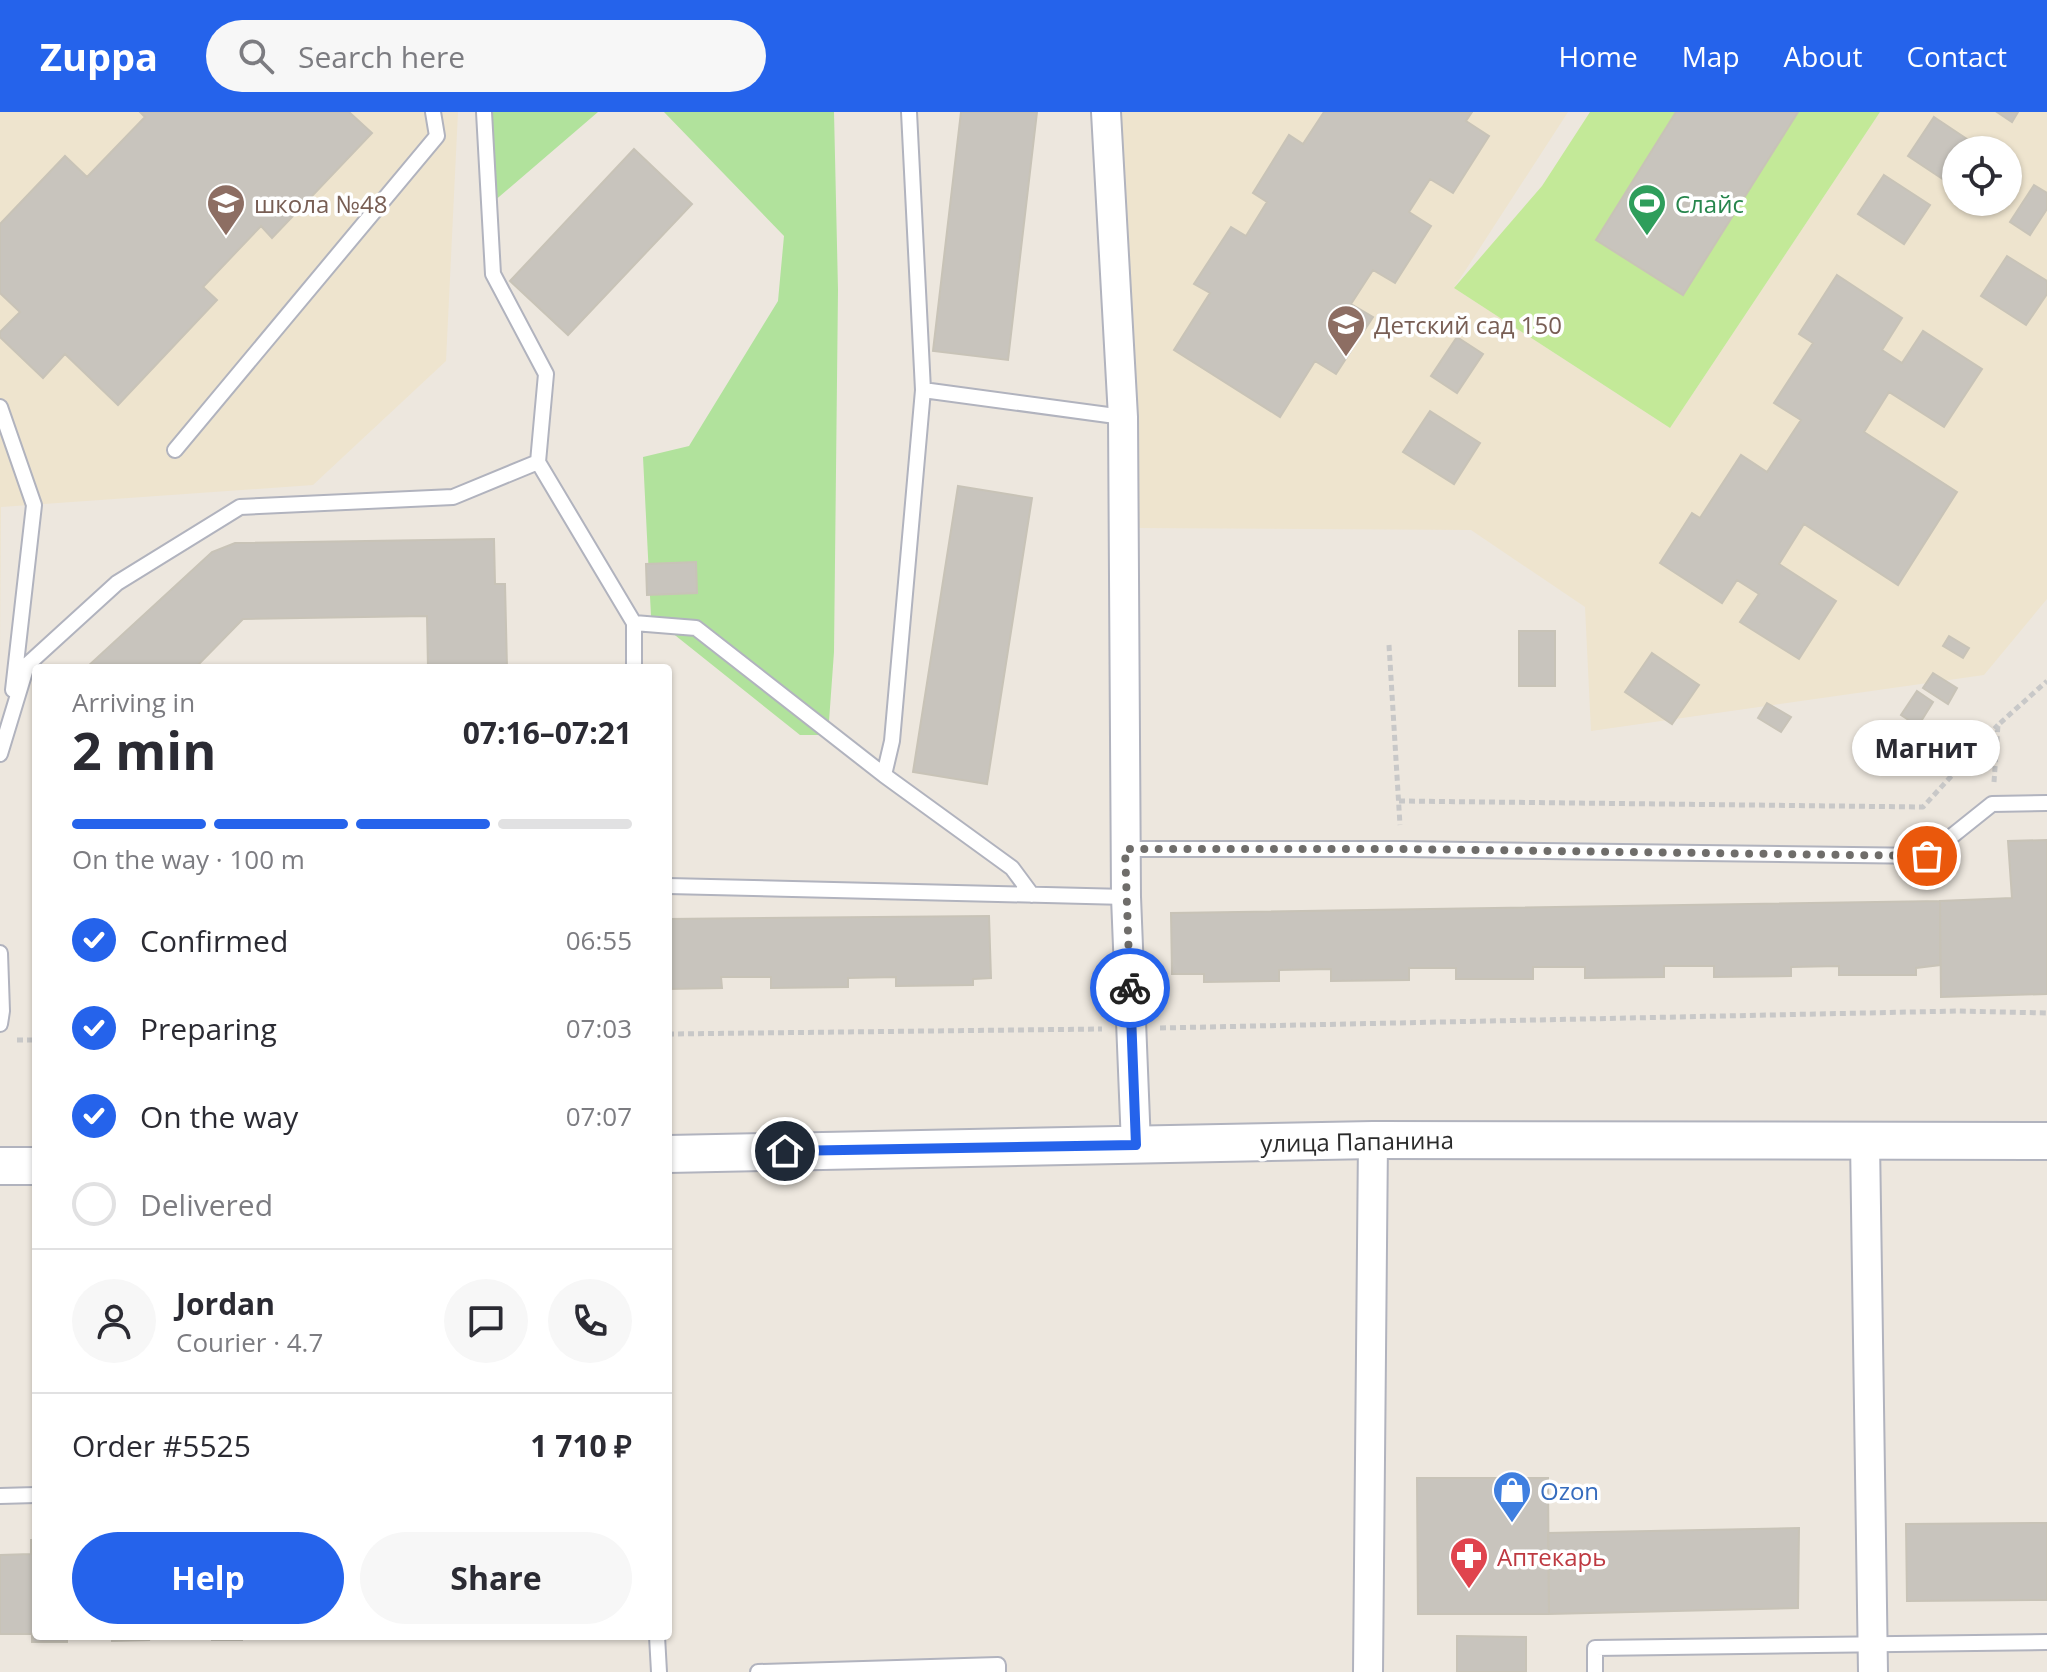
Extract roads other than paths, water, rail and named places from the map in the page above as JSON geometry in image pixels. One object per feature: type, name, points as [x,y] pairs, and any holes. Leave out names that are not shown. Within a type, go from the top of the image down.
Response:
[{"type":"street","points":[[1106,112],[1123,417],[1125,849],[1136,1145]]},
{"type":"street","points":[[1368,1672],[1373,1140]]},
{"type":"street","name":"улица Папанина","points":[[672,1154],[1373,1140],[2047,1141]]},
{"type":"street","points":[[1865,1141],[1873,1658]]},
{"type":"street","points":[[0,1166],[32,1166]]},
{"type":"lane","points":[[175,450],[437,136],[433,112]]},
{"type":"lane","points":[[484,112],[493,274],[546,374],[538,462],[634,623],[634,664]]},
{"type":"lane","points":[[884,775],[892,741],[923,390],[909,112]]},
{"type":"lane","points":[[923,390],[1123,417]]},
{"type":"lane","points":[[0,407],[34,505],[9,727]]},
{"type":"lane","points":[[0,754],[27,665],[117,583],[240,507],[453,497],[538,462]]},
{"type":"lane","points":[[634,623],[696,628],[884,775],[1012,868],[1032,895]]},
{"type":"lane","points":[[1125,849],[1402,849],[1927,856],[1992,804],[2047,803]]},
{"type":"lane","points":[[672,886],[1126,897]]},
{"type":"lane","points":[[0,953],[0,1024]]},
{"type":"lane","points":[[0,1496],[32,1495]]},
{"type":"lane","points":[[657,1640],[659,1672]]},
{"type":"lane","points":[[1595,1672],[1595,1648],[1873,1658],[2047,1642]]},
{"type":"lane","points":[[758,1672],[998,1665],[998,1672]]},
{"type":"place","name":"школа №48","points":[[226,237]]},
{"type":"place","name":"Слайс","points":[[1647,237]]},
{"type":"place","name":"Детский сад 150","points":[[1346,358]]},
{"type":"place","name":"Магнит","points":[[1927,856]]},
{"type":"place","name":"Ozon","points":[[1512,1524]]},
{"type":"place","name":"Аптекарь","points":[[1469,1590]]}]
